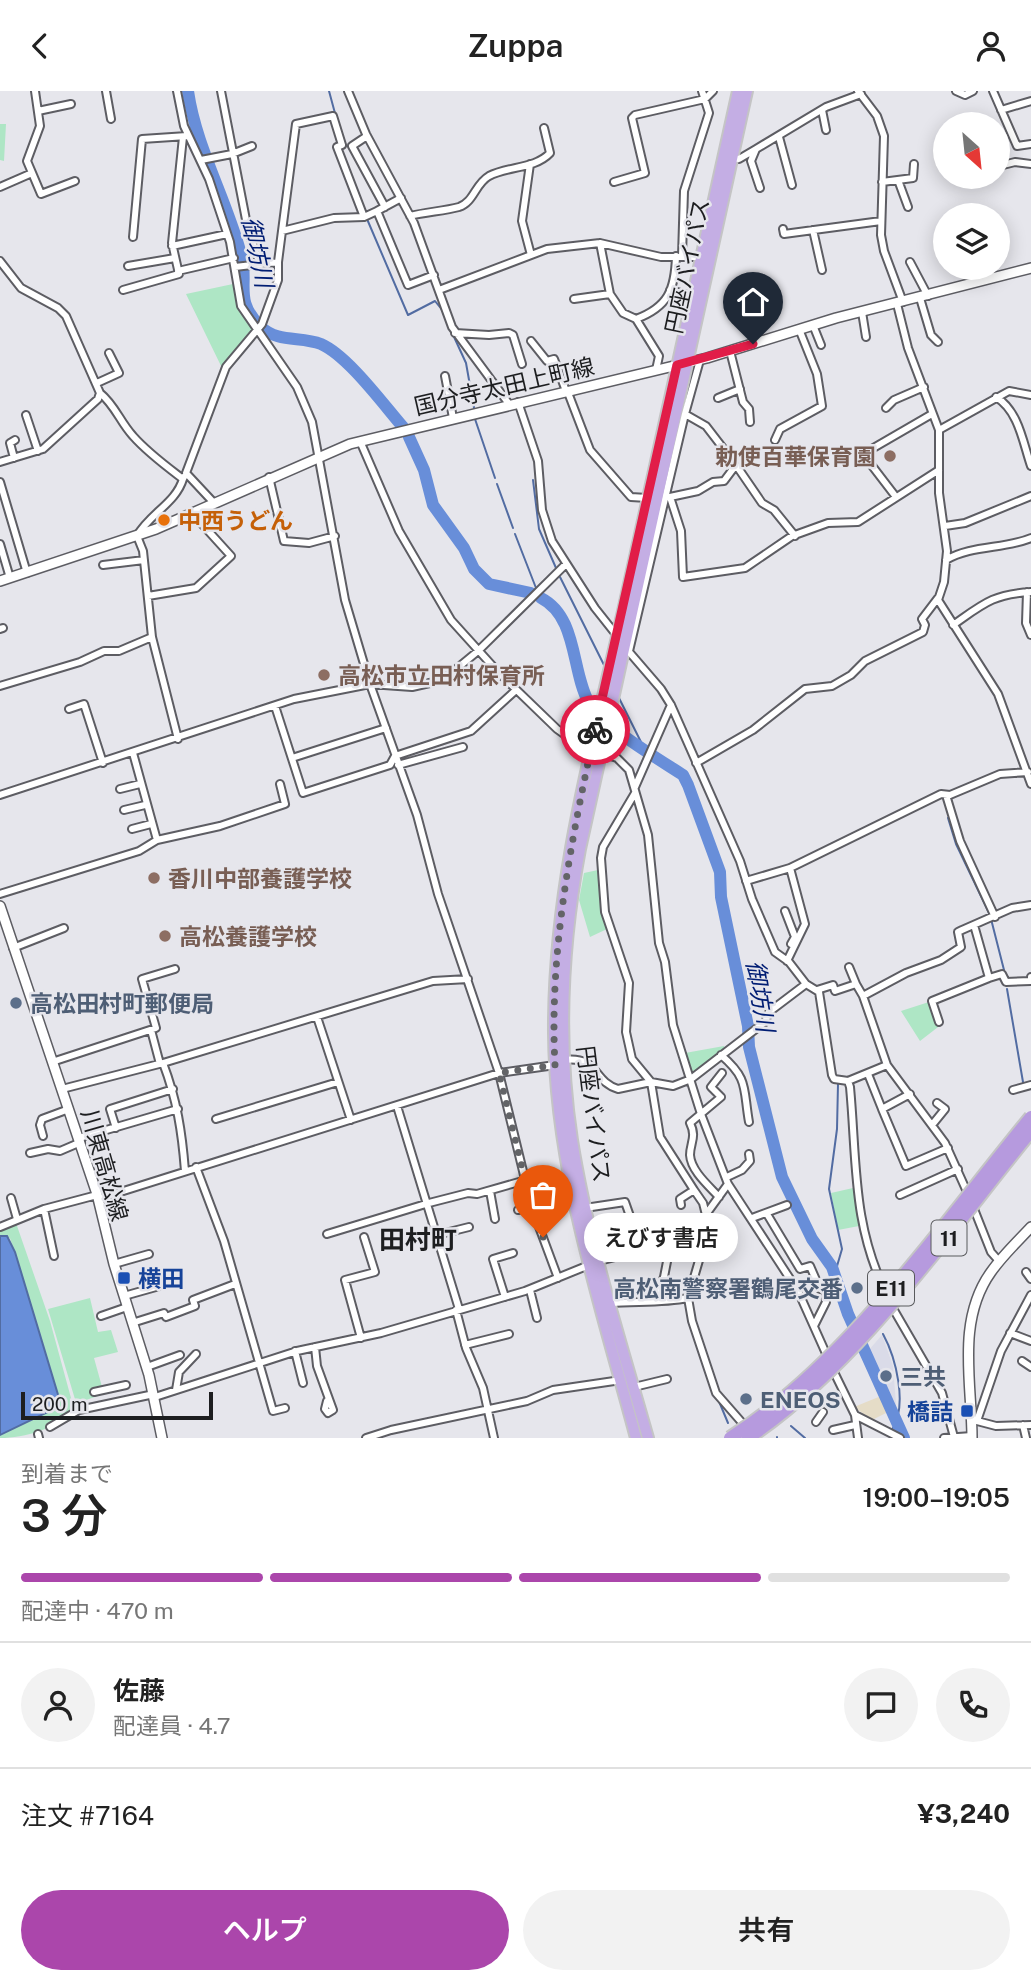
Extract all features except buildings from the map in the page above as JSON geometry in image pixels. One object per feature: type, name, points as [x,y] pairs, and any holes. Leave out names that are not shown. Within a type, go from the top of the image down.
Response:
[{"type":"highway","name":"円座バイパス","points":[[595,751],[607,727],[627,649],[682,364],[692,296],[738,91]]},
{"type":"highway","name":"円座バイパス","points":[[636,1438],[563,1139],[556,944],[595,751],[600,704],[647,498],[733,158],[747,91]]},
{"type":"highway","name":"円座バイパス","points":[[561,1063],[594,1263],[610,1303],[648,1438]]},
{"type":"highway","name":"11","points":[[723,1438],[744,1425],[826,1355],[847,1333],[1031,1111]]},
{"type":"highway","name":"E11","points":[[730,1438],[799,1386],[847,1338],[1031,1117]]},
{"type":"highway","name":"E11","points":[[748,1438],[805,1393],[854,1344],[1031,1131]]},
{"type":"highway","name":"11","points":[[758,1438],[799,1406],[857,1351],[1031,1139]]},
{"type":"main road","name":"国分寺太田上町線","points":[[5,579],[137,536],[318,455],[360,441],[700,360],[813,325],[1031,268]]},
{"type":"main road","name":"川東高松線","points":[[0,906],[98,1197],[114,1264],[155,1395],[162,1438]]},
{"type":"main road","points":[[972,1437],[974,1421],[967,1361],[969,1337],[983,1285],[999,1261],[1031,1227]]},
{"type":"street","points":[[35,91],[40,126],[27,161],[41,194],[75,181]]},
{"type":"street","points":[[106,91],[111,119]]},
{"type":"street","points":[[123,290],[179,274],[172,246],[186,136],[177,91]]},
{"type":"street","points":[[220,91],[248,230],[260,264]]},
{"type":"street","points":[[348,91],[367,136],[410,216],[455,333],[513,403],[538,461],[542,510],[547,529],[565,565],[671,705],[775,951],[806,984],[817,990],[833,985],[835,991],[856,984]]},
{"type":"street","points":[[636,319],[656,311],[670,290],[679,256],[684,191],[709,113],[702,91]]},
{"type":"street","points":[[614,182],[645,173],[632,118],[635,115],[705,99],[713,91]]},
{"type":"street","points":[[956,91],[965,95],[972,91]]},
{"type":"street","points":[[993,91],[1017,146],[1031,144]]},
{"type":"street","points":[[696,763],[753,730],[805,689],[832,686],[851,675],[864,661],[923,632],[925,625],[922,618],[938,598],[946,560],[945,526],[940,511],[939,430],[908,348],[900,303],[884,251],[881,221],[882,127],[860,92],[822,110],[740,159],[733,158]]},
{"type":"street","points":[[1001,110],[1031,101]]},
{"type":"street","points":[[38,111],[71,104]]},
{"type":"street","points":[[822,110],[826,130]]},
{"type":"street","points":[[178,739],[152,637],[144,560],[137,536],[143,526],[180,491],[226,367],[259,327],[278,280],[296,124],[333,116],[342,145],[337,147],[364,217]]},
{"type":"street","points":[[410,216],[459,207],[472,198],[475,188],[489,176],[530,164],[550,153],[544,128]]},
{"type":"street","points":[[186,136],[206,159],[234,258],[241,267],[238,298],[302,397],[316,434],[345,600],[370,684],[499,1073],[532,1208],[558,1277]]},
{"type":"street","points":[[134,237],[142,139],[186,136]]},
{"type":"street","points":[[367,136],[352,146],[385,207]]},
{"type":"street","points":[[779,137],[792,185]]},
{"type":"street","points":[[206,159],[232,154],[252,146]]},
{"type":"street","points":[[756,149],[751,160],[760,188]]},
{"type":"street","points":[[1010,163],[1031,164]]},
{"type":"street","points":[[530,164],[522,221],[531,255]]},
{"type":"street","points":[[882,182],[913,178],[914,164]]},
{"type":"street","points":[[0,187],[32,173]]},
{"type":"street","points":[[898,180],[904,205]]},
{"type":"street","points":[[282,231],[334,218],[364,217],[401,198]]},
{"type":"street","points":[[377,211],[408,285],[434,275]]},
{"type":"street","points":[[783,229],[784,235],[881,221]]},
{"type":"street","points":[[813,230],[822,270]]},
{"type":"street","points":[[172,246],[228,233]]},
{"type":"street","points":[[439,290],[547,249],[600,243],[661,257],[701,257]]},
{"type":"street","points":[[600,243],[610,294],[623,313],[636,319],[659,356],[656,370]]},
{"type":"street","points":[[128,266],[175,258]]},
{"type":"street","points":[[178,271],[234,258]]},
{"type":"street","points":[[0,261],[21,288],[58,308],[66,316],[100,393],[112,403],[131,434],[185,476],[214,503]]},
{"type":"street","points":[[241,267],[278,262]]},
{"type":"street","points":[[910,262],[924,297],[931,335],[939,342]]},
{"type":"street","points":[[670,290],[692,296]]},
{"type":"street","points":[[574,299],[610,294]]},
{"type":"street","points":[[862,312],[866,337]]},
{"type":"street","points":[[813,325],[821,345]]},
{"type":"street","points":[[775,440],[780,429],[822,406],[817,375],[799,329]]},
{"type":"street","points":[[455,333],[509,333],[513,335],[522,364]]},
{"type":"street","points":[[531,341],[547,361],[555,359],[590,450],[631,497],[647,498]]},
{"type":"street","points":[[730,351],[743,402],[749,409],[750,422]]},
{"type":"street","points":[[97,383],[118,373],[109,353]]},
{"type":"street","points":[[627,649],[700,360]]},
{"type":"street","points":[[445,376],[453,418]]},
{"type":"street","points":[[886,408],[894,400],[923,387]]},
{"type":"street","points":[[718,398],[740,389]]},
{"type":"street","points":[[939,430],[1009,391],[1031,395]]},
{"type":"street","points":[[0,462],[38,450],[98,399],[100,393]]},
{"type":"street","points":[[996,397],[1006,405],[1013,417],[1031,465]]},
{"type":"street","points":[[685,414],[706,426],[762,503],[774,510],[794,536]]},
{"type":"street","points":[[896,497],[863,454],[932,414]]},
{"type":"street","points":[[26,415],[38,450]]},
{"type":"street","points":[[14,458],[10,443],[15,440]]},
{"type":"street","points":[[360,441],[400,534],[443,610],[516,690],[568,738],[625,764],[648,835],[659,943],[665,962],[673,1025],[701,1114],[727,1180],[786,1272],[814,1326],[855,1415],[858,1438]]},
{"type":"street","points":[[736,465],[724,481],[713,481],[698,491],[670,497],[681,531],[683,577],[745,568],[794,536],[828,523],[858,522],[939,470]]},
{"type":"street","points":[[270,477],[284,541],[309,543],[335,536]]},
{"type":"street","points":[[0,482],[27,573]]},
{"type":"street","points":[[945,526],[965,523],[1031,496]]},
{"type":"street","points":[[148,596],[196,588],[231,557],[192,513]]},
{"type":"street","points":[[946,560],[999,544],[1015,545],[1031,538]]},
{"type":"street","points":[[0,544],[5,579]]},
{"type":"street","points":[[103,565],[144,560]]},
{"type":"street","points":[[0,795],[294,699],[370,684],[428,685],[457,670],[565,565]]},
{"type":"street","points":[[953,625],[991,598],[1006,593],[1029,592],[1026,623],[1031,635]]},
{"type":"street","points":[[938,598],[998,694],[1031,784]]},
{"type":"street","points":[[0,686],[80,662],[103,651],[119,651],[152,637]]},
{"type":"street","points":[[275,706],[303,793],[390,765],[395,756],[471,731],[516,690]]},
{"type":"street","points":[[69,709],[84,704],[103,763]]},
{"type":"street","points":[[671,705],[635,790],[601,851],[605,912],[629,983],[627,1046],[638,1070],[650,1082],[660,1137],[703,1203],[700,1257],[688,1298],[698,1344],[716,1393],[744,1425]]},
{"type":"street","points":[[292,758],[386,728]]},
{"type":"street","points":[[398,765],[463,747]]},
{"type":"street","points":[[133,753],[145,805],[157,840]]},
{"type":"street","points":[[746,881],[790,868],[941,794],[946,795],[1000,773],[1028,770]]},
{"type":"street","points":[[120,789],[141,784]]},
{"type":"street","points":[[0,894],[139,851],[157,840],[220,826],[285,804],[280,784]]},
{"type":"street","points":[[946,795],[960,841],[993,918]]},
{"type":"street","points":[[124,810],[145,805]]},
{"type":"street","points":[[132,829],[151,824]]},
{"type":"street","points":[[785,959],[805,924],[790,868]]},
{"type":"street","points":[[863,996],[906,973],[941,960],[961,947],[958,932],[1012,908],[1031,905]]},
{"type":"street","points":[[785,911],[795,937],[785,959]]},
{"type":"street","points":[[974,925],[989,978]]},
{"type":"street","points":[[13,948],[64,928]]},
{"type":"street","points":[[849,967],[863,996],[887,1065],[948,1148],[991,1252],[999,1261]]},
{"type":"street","points":[[52,1062],[156,1028],[142,979],[175,969]]},
{"type":"street","points":[[939,1022],[932,1001],[1002,974],[1006,982],[1031,981],[1031,977]]},
{"type":"street","points":[[62,1089],[161,1063],[433,981],[468,979]]},
{"type":"street","points":[[0,1227],[44,1209],[98,1197],[185,1171],[499,1073],[578,1059],[589,1063],[606,1083],[618,1089],[650,1082],[673,1086],[691,1079],[745,1035],[753,1032],[765,1022],[769,1012],[806,984]]},
{"type":"street","points":[[817,990],[834,1079],[848,1081],[887,1065]]},
{"type":"street","points":[[317,1017],[351,1120]]},
{"type":"street","points":[[151,1030],[178,1109],[185,1171]]},
{"type":"street","points":[[721,1055],[740,1073],[748,1100],[749,1122]]},
{"type":"street","points":[[719,1197],[698,1173],[690,1153],[695,1137],[690,1123],[721,1097],[711,1087],[722,1073]]},
{"type":"street","points":[[868,1074],[906,1166],[948,1148]]},
{"type":"street","points":[[848,1081],[859,1217],[869,1259],[892,1307],[942,1393],[954,1437]]},
{"type":"street","points":[[216,1119],[338,1082]]},
{"type":"street","points":[[1013,1090],[1031,1085]]},
{"type":"street","points":[[116,1128],[110,1109],[173,1089]]},
{"type":"street","points":[[882,1109],[910,1094]]},
{"type":"street","points":[[932,1125],[945,1108],[937,1103]]},
{"type":"street","points":[[397,1105],[429,1203],[465,1345],[479,1374],[494,1438]]},
{"type":"street","points":[[43,1136],[40,1125],[42,1119],[69,1109]]},
{"type":"street","points":[[30,1153],[48,1149],[60,1151],[80,1140],[178,1109]]},
{"type":"street","points":[[50,1427],[79,1409],[176,1390],[295,1351],[361,1338],[530,1290],[594,1263],[671,1241],[704,1219],[727,1180],[750,1161],[749,1154]]},
{"type":"street","points":[[196,1167],[224,1241],[273,1411],[285,1408]]},
{"type":"street","points":[[900,1195],[958,1169]]},
{"type":"street","points":[[327,1234],[429,1203],[526,1181]]},
{"type":"street","points":[[681,1205],[680,1199],[694,1190]]},
{"type":"street","points":[[490,1191],[495,1219]]},
{"type":"street","points":[[11,1198],[17,1219]]},
{"type":"street","points":[[585,1208],[625,1202],[631,1219],[639,1219]]},
{"type":"street","points":[[752,1218],[787,1205]]},
{"type":"street","points":[[518,1210],[532,1208]]},
{"type":"street","points":[[44,1209],[54,1256]]},
{"type":"street","points":[[767,1214],[800,1269],[810,1266],[820,1289],[825,1289],[826,1302],[814,1326]]},
{"type":"street","points":[[438,1235],[470,1227]]},
{"type":"street","points":[[361,1338],[345,1280],[375,1272],[364,1237]]},
{"type":"street","points":[[655,1299],[664,1277],[671,1241]]},
{"type":"street","points":[[505,1297],[492,1259],[513,1253]]},
{"type":"street","points":[[114,1264],[149,1254]]},
{"type":"street","points":[[786,1272],[798,1265]]},
{"type":"street","points":[[1026,1272],[1031,1279]]},
{"type":"street","points":[[132,1323],[164,1313],[166,1317],[176,1314],[195,1306],[193,1300],[235,1284]]},
{"type":"street","points":[[124,1296],[163,1285]]},
{"type":"street","points":[[530,1290],[537,1318]]},
{"type":"street","points":[[1026,1438],[1027,1425],[996,1426],[974,1421],[1010,1333],[1031,1295]]},
{"type":"street","points":[[610,1303],[655,1299],[667,1302],[688,1298]]},
{"type":"street","points":[[101,1316],[127,1307]]},
{"type":"street","points":[[1010,1333],[1031,1341]]},
{"type":"street","points":[[465,1345],[509,1334]]},
{"type":"street","points":[[315,1347],[327,1401]]},
{"type":"street","points":[[295,1351],[303,1383]]},
{"type":"street","points":[[176,1390],[179,1372],[196,1354]]},
{"type":"street","points":[[147,1367],[180,1355]]},
{"type":"street","points":[[1022,1361],[1031,1367]]},
{"type":"street","points":[[634,1387],[667,1379]]},
{"type":"street","points":[[366,1438],[527,1401],[552,1390],[621,1380]]},
{"type":"street","points":[[94,1392],[126,1385]]},
{"type":"street","points":[[116,1387],[119,1403]]},
{"type":"street","points":[[816,1422],[823,1412]]},
{"type":"street","points":[[855,1415],[900,1438]]},
{"type":"street","points":[[833,1430],[855,1425]]},
{"type":"street","points":[[944,1438],[972,1437]]},
{"type":"shaded area","name":"三共","points":[[882,1335],[893,1366],[897,1416],[868,1351]]},
{"type":"shaded area","points":[[881,1396],[888,1412],[872,1420],[854,1407]]},
{"type":"green space","points":[[0,124],[6,124],[4,161],[0,160]]},
{"type":"green space","points":[[233,284],[238,306],[252,329],[223,370],[186,294]]},
{"type":"green space","points":[[598,870],[607,929],[590,937],[579,900],[584,873]]},
{"type":"green space","points":[[932,1001],[942,1024],[920,1041],[901,1011]]},
{"type":"green space","points":[[724,1046],[725,1050],[694,1075],[685,1053]]},
{"type":"green space","points":[[853,1188],[859,1226],[838,1230],[831,1193]]},
{"type":"green space","points":[[10,1220],[16,1223],[50,1321],[74,1409],[59,1422],[40,1431],[0,1438],[0,1435],[54,1409],[59,1398],[10,1238],[0,1236],[0,1223]]},
{"type":"green space","points":[[90,1298],[98,1332],[111,1330],[118,1352],[94,1358],[104,1394],[86,1400],[88,1407],[77,1406],[48,1309]]},
{"type":"water","points":[[0,1236],[7,1236],[15,1252],[59,1398],[54,1409],[0,1435]]},
{"type":"waterway","name":"御坊川","points":[[188,91],[198,133],[242,258],[247,309],[268,332],[321,344],[331,350],[365,381],[403,427]]},
{"type":"waterway","points":[[329,91],[336,117]]},
{"type":"waterway","points":[[367,219],[408,315],[435,301],[443,311]]},
{"type":"waterway","points":[[449,326],[466,363],[474,408]]},
{"type":"waterway","points":[[475,419],[495,478]]},
{"type":"waterway","name":"御坊川","points":[[409,437],[424,470],[433,505],[464,548],[474,569],[489,584],[531,593]]},
{"type":"waterway","points":[[533,480],[539,529],[556,568]]},
{"type":"waterway","points":[[497,484],[513,528]]},
{"type":"waterway","points":[[515,534],[536,588]]},
{"type":"waterway","points":[[560,577],[604,665]]},
{"type":"waterway","name":"御坊川","points":[[541,598],[562,618],[568,631],[583,690],[596,712],[632,742],[683,775],[688,785],[720,872],[721,897],[748,1026],[749,1047],[782,1177],[812,1239],[832,1267],[848,1314],[904,1438]]},
{"type":"waterway","points":[[618,696],[644,748]]},
{"type":"waterway","points":[[948,818],[956,844],[990,915],[1004,970]]},
{"type":"waterway","points":[[1007,989],[1023,1082]]},
{"type":"waterway","points":[[828,1297],[842,1249],[829,1189],[837,1129],[838,1084]]},
{"type":"waterway","points":[[883,1334],[896,1368],[900,1395],[897,1420],[892,1430]]},
{"type":"waterway","points":[[718,1399],[728,1423]]},
{"type":"waterway","points":[[791,1426],[805,1438]]},
{"type":"way so far","points":[[543,1237],[532,1208],[514,1123],[499,1073],[555,1065],[556,944],[571,845],[595,730]]},
{"type":"place","name":"勅使百華保育園","points":[[890,456]]},
{"type":"place","name":"中西うどん","points":[[164,520]]},
{"type":"place","name":"高松市立田村保育所","points":[[324,675]]},
{"type":"place","name":"香川中部養護学校","points":[[154,878]]},
{"type":"place","name":"高松養護学校","points":[[165,936]]},
{"type":"place","name":"高松田村町郵便局","points":[[16,1003]]},
{"type":"place","name":"えびす書店","points":[[543,1237]]},
{"type":"place","name":"横田","points":[[124,1278]]},
{"type":"place","name":"高松南警察署鶴尾交番","points":[[857,1288]]},
{"type":"place","name":"三共","points":[[886,1376]]},
{"type":"place","name":"ENEOS","points":[[746,1399]]},
{"type":"place","name":"橋詰","points":[[967,1411]]},
{"type":"district","name":"田村町","points":[[418,1239]]},
{"type":"route","points":[[595,730],[677,365],[753,344]]}]
